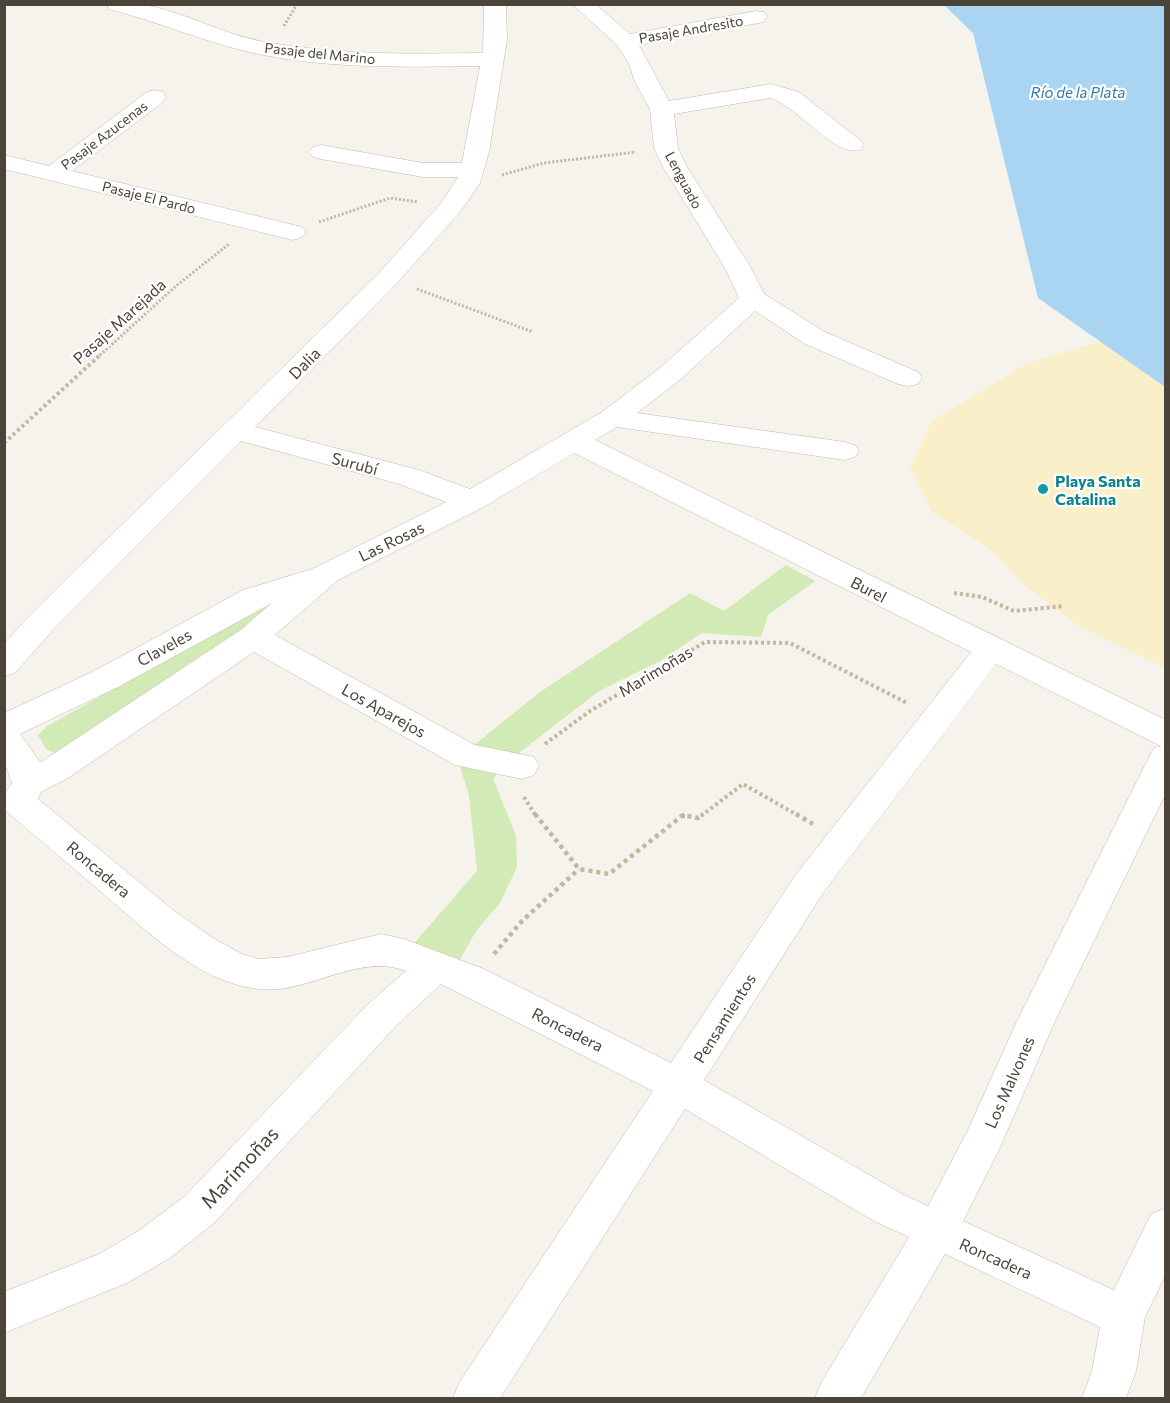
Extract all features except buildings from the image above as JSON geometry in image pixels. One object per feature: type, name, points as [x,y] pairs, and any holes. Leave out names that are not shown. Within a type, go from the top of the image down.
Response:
[{"type":"street","name":"Pasaje del Marino","points":[[117,4],[239,42],[296,53],[395,60],[493,59]]},
{"type":"street","name":"Dalia","points":[[4,665],[41,623],[388,278],[451,207],[471,176],[493,59],[495,4]]},
{"type":"street","name":"Lenguado","points":[[582,4],[625,40],[640,64],[646,82],[662,109],[666,148],[675,167],[738,268],[753,299]]},
{"type":"street","name":"Pasaje Andresito","points":[[625,40],[756,17]]},
{"type":"street","points":[[662,109],[771,91],[791,97],[852,144]]},
{"type":"street","name":"Pasaje Azucenas","points":[[53,174],[155,97]]},
{"type":"street","points":[[321,153],[471,176]]},
{"type":"street","name":"Pasaje El Pardo","points":[[4,162],[293,232]]},
{"type":"street","points":[[753,299],[814,338],[845,354],[908,378]]},
{"type":"street","name":"Las Rosas","points":[[17,801],[56,769],[253,637],[327,573],[472,501],[612,418],[671,373],[753,299]]},
{"type":"street","points":[[612,418],[845,451]]},
{"type":"street","name":"Surubí","points":[[236,431],[410,477],[472,501]]},
{"type":"street","name":"Burel","points":[[574,441],[990,650],[1166,735]]},
{"type":"street","name":"Claveles","points":[[4,727],[106,679],[254,598],[327,573]]},
{"type":"street","name":"Los Aparejos","points":[[253,637],[467,756],[522,766]]},
{"type":"street","name":"Pensamientos","points":[[475,1398],[810,883],[990,650]]},
{"type":"street","points":[[4,738],[20,753],[17,801]]},
{"type":"street","name":"Los Malvones","points":[[837,1398],[936,1232],[984,1139],[1035,1021],[1166,757]]},
{"type":"street","name":"Roncadera","points":[[17,801],[160,920],[200,949],[232,967],[259,974],[286,972],[381,949],[404,954],[471,980],[680,1086],[822,1170],[936,1232],[1124,1316]]},
{"type":"street","name":"Marimoñas","points":[[4,1313],[114,1268],[155,1244],[200,1209],[382,1015],[435,967]]},
{"type":"street","points":[[1104,1398],[1114,1371],[1124,1316],[1166,1227]]},
{"type":"path","points":[[471,176],[544,163],[666,148]]},
{"type":"path","points":[[293,232],[390,198],[451,207]]},
{"type":"path","name":"Pasaje Marejada","points":[[4,443],[176,286],[255,223]]},
{"type":"path","points":[[388,278],[533,332]]},
{"type":"path","points":[[948,592],[982,597],[1014,611],[1064,606]]},
{"type":"path","name":"Marimoñas","points":[[522,766],[549,740],[590,711],[705,642],[790,643],[937,719]]},
{"type":"path","points":[[522,766],[521,792],[537,818],[579,869],[609,874],[682,815],[698,818],[743,784],[843,841]]},
{"type":"path","points":[[489,958],[522,921],[579,869]]},
{"type":"green space","points":[[786,565],[815,581],[768,615],[761,637],[702,633],[660,661],[599,691],[506,763],[493,779],[516,835],[517,867],[500,903],[476,931],[457,965],[410,948],[477,871],[469,795],[458,761],[468,750],[540,692],[690,593],[724,611]]},
{"type":"green space","points":[[260,606],[266,607],[268,613],[56,754],[46,749],[38,735],[46,727]]},
{"type":"sand","name":"Playa Santa Catalina","points":[[1101,341],[1165,387],[1165,668],[1077,625],[1023,584],[993,551],[931,511],[910,467],[932,421],[1028,363]]},
{"type":"water","name":"Río de la Plata","points":[[944,5],[1165,5],[1165,387],[1038,298],[973,33]]},
{"type":"place","name":"Playa Santa Catalina","points":[[1043,489]]}]
